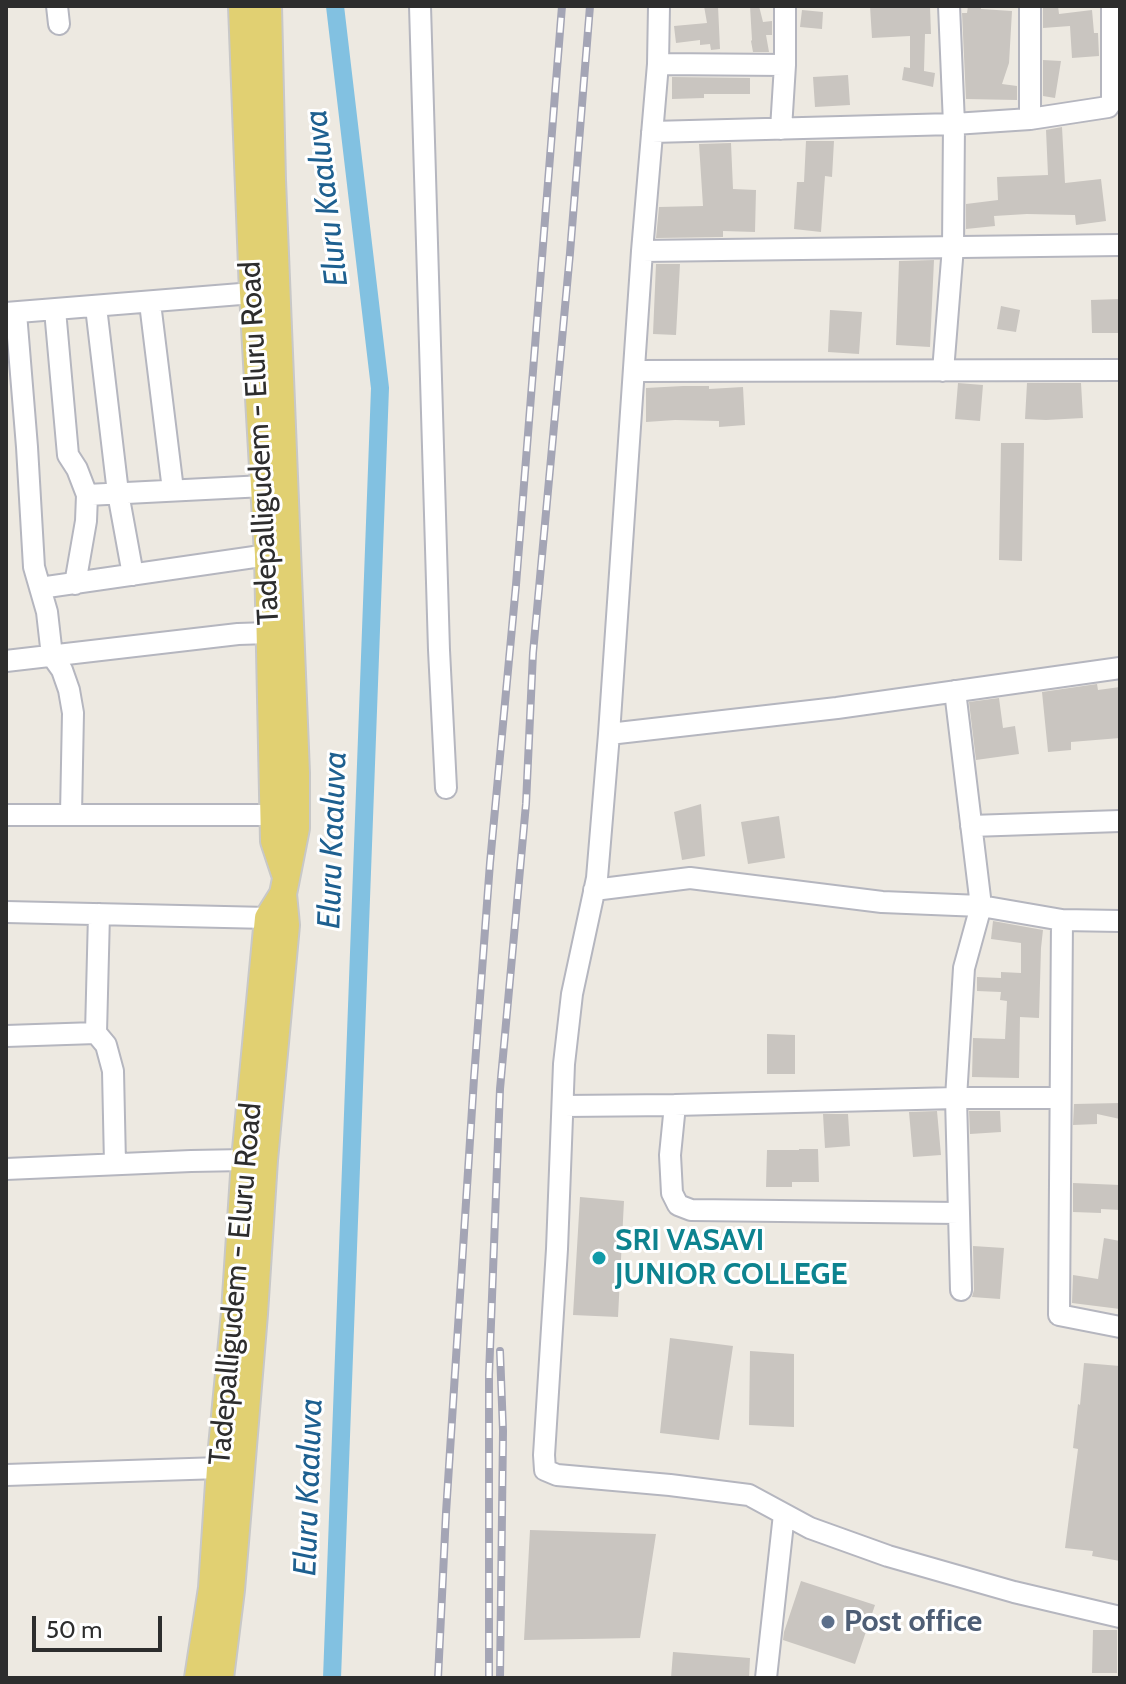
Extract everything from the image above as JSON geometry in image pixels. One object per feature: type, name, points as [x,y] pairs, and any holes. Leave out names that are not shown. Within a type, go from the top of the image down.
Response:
[{"type":"main road","name":"Tadepalligudem - Eluru Road","points":[[198,1678],[212,1588],[245,1160],[268,918],[287,877],[274,841],[268,555],[253,293],[242,6]]},
{"type":"main road","name":"Tadepalligudem - Eluru Road","points":[[220,1678],[231,1590],[264,1160],[286,925],[287,877],[296,828],[268,6]]},
{"type":"street","points":[[420,6],[439,650],[446,788]]},
{"type":"street","points":[[659,6],[658,64],[597,878],[572,994],[564,1064],[545,1470],[557,1475],[749,1495],[810,1528],[888,1556],[1014,1592],[1120,1617]]},
{"type":"street","points":[[781,129],[785,6]]},
{"type":"street","points":[[943,371],[953,247],[954,124],[949,6]]},
{"type":"street","points":[[1030,6],[1030,119]]},
{"type":"street","points":[[652,132],[954,124],[1030,119],[1108,107],[1112,101],[1112,6]]},
{"type":"street","points":[[658,64],[785,65]]},
{"type":"street","points":[[642,251],[1120,245]]},
{"type":"street","points":[[71,814],[73,713],[62,670],[52,656],[47,612],[34,567],[27,447],[11,313],[253,293]]},
{"type":"street","points":[[150,303],[173,490]]},
{"type":"street","points":[[96,307],[118,493],[133,575]]},
{"type":"street","points":[[55,310],[68,455],[87,495],[86,521],[75,584]]},
{"type":"street","points":[[635,371],[1120,370]]},
{"type":"street","points":[[87,495],[264,486]]},
{"type":"street","points":[[40,588],[268,555]]},
{"type":"street","points":[[6,661],[269,633]]},
{"type":"street","points":[[609,734],[837,708],[1120,668]]},
{"type":"street","points":[[955,691],[981,906],[964,968],[956,1098],[961,1290]]},
{"type":"street","points":[[6,815],[273,815]]},
{"type":"street","points":[[971,826],[1120,821]]},
{"type":"street","points":[[594,890],[690,878],[882,902],[981,906],[1062,920],[1120,921]]},
{"type":"street","points":[[6,912],[268,918]]},
{"type":"street","points":[[99,914],[96,1033],[106,1045],[113,1071],[115,1164]]},
{"type":"street","points":[[1062,920],[1059,1315],[1120,1327]]},
{"type":"street","points":[[6,1036],[96,1033]]},
{"type":"street","points":[[563,1106],[1060,1098]]},
{"type":"street","points":[[675,1105],[670,1155],[672,1193],[678,1205],[691,1210],[959,1213]]},
{"type":"street","points":[[6,1169],[245,1160]]},
{"type":"street","points":[[6,1475],[220,1468]]},
{"type":"street","points":[[766,1678],[784,1514]]},
{"type":"building","points":[[704,6],[718,6],[720,49],[711,50],[710,44],[700,45],[700,40],[676,43],[674,26],[707,23]]},
{"type":"building","points":[[750,6],[759,6],[763,22],[772,21],[772,35],[766,35],[769,52],[753,52]]},
{"type":"building","points":[[870,6],[930,6],[931,34],[925,34],[924,71],[935,73],[933,87],[902,80],[904,67],[910,68],[910,36],[872,38]]},
{"type":"building","points":[[968,6],[1012,11],[1009,63],[1002,84],[1017,86],[1017,100],[966,99],[962,13],[967,13]]},
{"type":"building","points":[[1043,6],[1058,6],[1059,14],[1092,10],[1094,33],[1098,33],[1099,56],[1072,58],[1070,26],[1043,28]]},
{"type":"building","points":[[802,10],[823,12],[822,29],[800,27]]},
{"type":"building","points":[[1043,60],[1061,61],[1055,98],[1043,96]]},
{"type":"building","points":[[848,75],[850,105],[815,107],[813,77]]},
{"type":"building","points":[[672,77],[750,78],[750,94],[704,94],[704,98],[672,99]]},
{"type":"building","points":[[1062,127],[1065,183],[1101,179],[1106,221],[1076,225],[1075,215],[1027,214],[994,216],[995,226],[966,229],[966,204],[998,200],[997,177],[1048,175],[1046,130]]},
{"type":"building","points":[[806,141],[834,141],[832,177],[825,176],[821,232],[794,229],[797,182],[804,182]]},
{"type":"building","points":[[731,143],[733,189],[756,190],[755,232],[723,231],[723,237],[656,238],[659,207],[703,206],[699,144]]},
{"type":"building","points":[[934,260],[930,347],[896,345],[899,261]]},
{"type":"building","points":[[656,264],[680,264],[676,335],[653,334]]},
{"type":"building","points":[[1120,299],[1120,333],[1092,333],[1091,300]]},
{"type":"building","points":[[1001,306],[1020,310],[1016,332],[997,329]]},
{"type":"building","points":[[830,310],[862,312],[859,354],[828,352]]},
{"type":"building","points":[[958,383],[983,385],[980,421],[955,419]]},
{"type":"building","points":[[1027,383],[1081,383],[1083,418],[1025,419]]},
{"type":"building","points":[[709,386],[709,389],[743,387],[745,425],[719,427],[719,421],[646,422],[646,388]]},
{"type":"building","points":[[1001,443],[1024,443],[1022,561],[999,560]]},
{"type":"building","points":[[1097,684],[1098,690],[1120,687],[1120,738],[1071,742],[1071,750],[1048,752],[1042,692]]},
{"type":"building","points":[[999,698],[1003,728],[1015,726],[1019,754],[976,760],[969,702]]},
{"type":"building","points":[[701,804],[705,856],[682,860],[674,812]]},
{"type":"building","points":[[779,816],[785,858],[748,864],[741,822]]},
{"type":"building","points":[[993,921],[1043,930],[1039,1018],[1020,1017],[1019,1078],[972,1077],[973,1038],[1005,1039],[1007,1001],[1000,1000],[1001,992],[977,991],[977,977],[1001,978],[1001,972],[1021,973],[1021,943],[991,939]]},
{"type":"building","points":[[767,1034],[795,1035],[795,1074],[767,1074]]},
{"type":"building","points":[[1120,1103],[1120,1119],[1097,1114],[1097,1124],[1073,1125],[1074,1104]]},
{"type":"building","points":[[937,1111],[941,1155],[913,1157],[909,1112]]},
{"type":"building","points":[[969,1111],[1000,1111],[1001,1132],[970,1134]]},
{"type":"building","points":[[823,1114],[848,1114],[850,1146],[825,1148]]},
{"type":"building","points":[[818,1149],[819,1182],[792,1182],[792,1187],[766,1187],[767,1150]]},
{"type":"building","points":[[1073,1183],[1120,1185],[1120,1210],[1073,1212]]},
{"type":"building","name":"SRI VASAVI JUNIOR COLLEGE","points":[[580,1197],[624,1201],[618,1317],[573,1315]]},
{"type":"building","points":[[1104,1238],[1120,1241],[1120,1309],[1072,1303],[1073,1275],[1098,1279]]},
{"type":"building","points":[[973,1246],[1004,1248],[1000,1299],[972,1297]]},
{"type":"building","points":[[670,1338],[733,1346],[719,1440],[660,1433]]},
{"type":"building","points":[[750,1351],[794,1354],[794,1427],[749,1425]]},
{"type":"building","points":[[1084,1363],[1120,1366],[1120,1561],[1092,1556],[1093,1551],[1065,1548],[1078,1449],[1073,1448]]},
{"type":"building","points":[[530,1530],[656,1534],[640,1638],[524,1640]]},
{"type":"building","name":"Post office","points":[[801,1581],[875,1605],[855,1664],[783,1640]]},
{"type":"building","points":[[1093,1630],[1117,1630],[1117,1673],[1092,1673]]},
{"type":"building","points":[[673,1652],[750,1658],[749,1678],[671,1678]]},
{"type":"waterway","name":"Eluru Kaaluva","points":[[332,1678],[380,388],[335,6]]},
{"type":"railway","points":[[438,1678],[474,1078],[562,6]]},
{"type":"railway","points":[[489,1678],[489,1375],[500,1089],[526,804],[533,653],[590,6]]},
{"type":"railway","points":[[500,1351],[503,1431],[500,1678]]},
{"type":"place","name":"SRI VASAVI JUNIOR COLLEGE","points":[[599,1258]]},
{"type":"place","name":"Post office","points":[[828,1622]]}]
